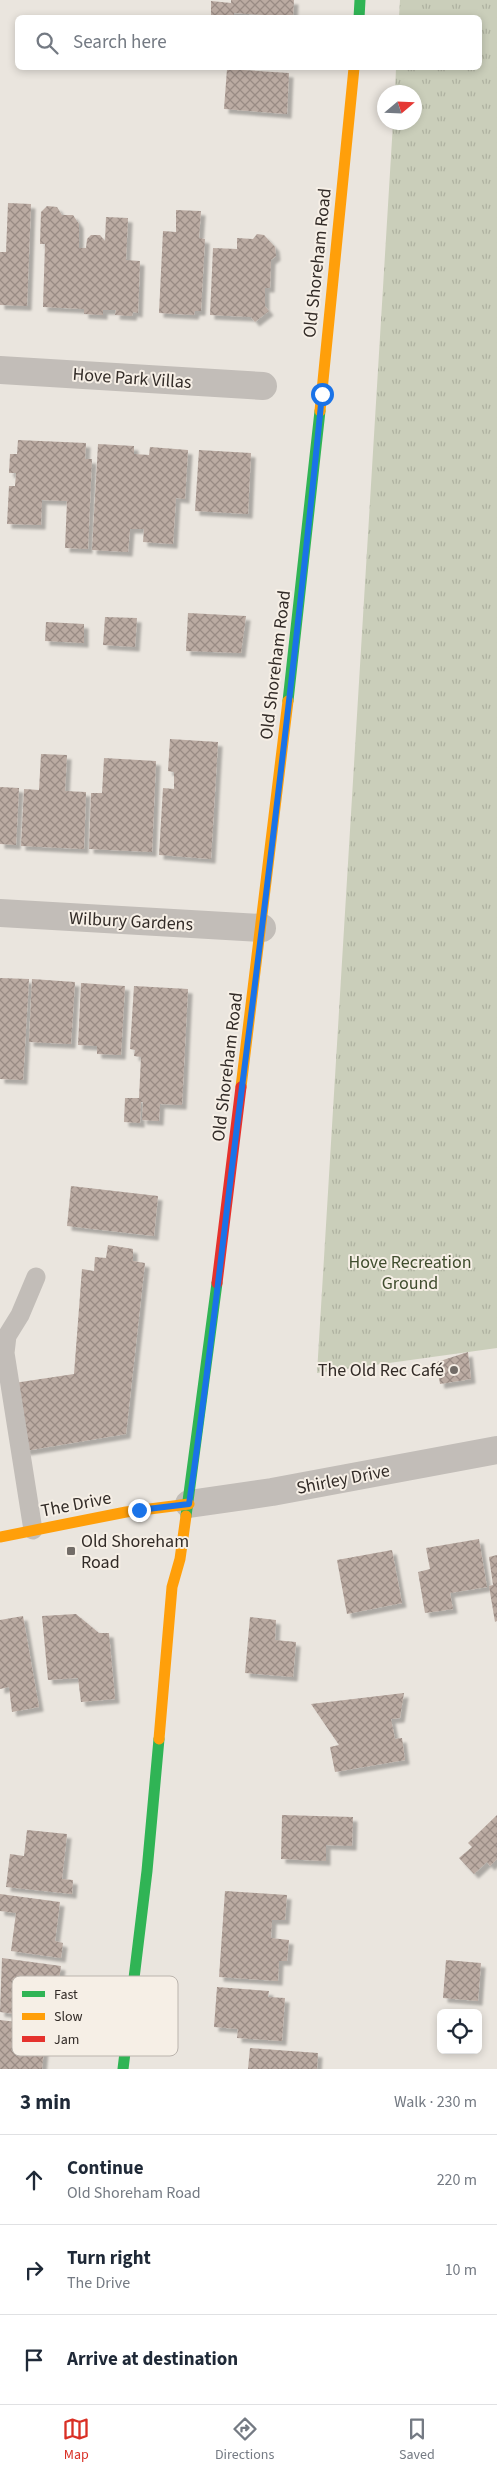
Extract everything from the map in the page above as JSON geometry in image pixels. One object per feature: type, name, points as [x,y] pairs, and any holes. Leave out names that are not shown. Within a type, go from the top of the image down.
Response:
[{"type":"main road","points":[[359,15],[360,0]]},
{"type":"main road","name":"Old Shoreham Road","points":[[134,1976],[147,1871],[172,1587],[180,1559],[202,1419],[310,515],[354,70]]},
{"type":"main road","name":"The Drive","points":[[0,1537],[126,1512],[189,1504]]},
{"type":"main road","name":"Old Shoreham Road","points":[[123,2069],[125,2056]]},
{"type":"street","name":"Hove Park Villas","points":[[0,370],[263,386]]},
{"type":"street","name":"Wilbury Gardens","points":[[0,913],[262,928]]},
{"type":"street","name":"Shirley Drive","points":[[189,1504],[272,1492],[497,1450]]},
{"type":"lane","points":[[33,1530],[4,1353],[7,1336],[20,1315],[36,1277]]},
{"type":"green space","name":"Hove Recreation Ground","points":[[400,0],[497,0],[497,1348],[317,1373],[393,130],[422,130],[422,85],[395,85],[396,70],[482,70],[482,15],[399,15]]},
{"type":"building","points":[[231,0],[294,0],[293,15],[234,13],[234,15],[211,15],[211,1],[231,3]]},
{"type":"building","points":[[227,70],[289,73],[287,114],[224,109]]},
{"type":"building","points":[[8,203],[31,204],[27,306],[0,305],[0,252],[6,252]]},
{"type":"building","points":[[47,206],[57,207],[62,215],[73,215],[79,224],[79,248],[86,248],[87,239],[91,235],[100,235],[105,241],[106,217],[128,218],[126,260],[140,261],[138,313],[133,312],[132,316],[115,315],[116,310],[103,310],[103,315],[84,314],[84,309],[43,307],[45,244],[40,244],[41,212]]},
{"type":"building","points":[[176,210],[201,211],[199,238],[205,239],[201,311],[195,311],[194,315],[159,313],[163,231],[176,232]]},
{"type":"building","points":[[257,234],[264,235],[275,247],[276,256],[271,260],[270,288],[265,288],[265,306],[269,311],[255,322],[251,317],[210,315],[213,248],[237,249],[237,238],[253,239]]},
{"type":"building","points":[[18,440],[86,443],[85,459],[92,459],[88,549],[65,548],[67,501],[42,500],[41,525],[7,524],[9,486],[15,486],[16,473],[9,473],[10,454],[17,454]]},
{"type":"building","points":[[98,444],[134,446],[134,454],[149,455],[150,447],[188,450],[185,499],[176,498],[173,544],[143,542],[144,529],[130,529],[128,552],[92,550]]},
{"type":"building","points":[[199,450],[251,453],[248,514],[195,511]]},
{"type":"building","points":[[188,613],[246,616],[241,653],[186,651]]},
{"type":"building","points":[[105,617],[137,618],[135,647],[103,645]]},
{"type":"building","points":[[46,622],[84,624],[84,643],[45,641]]},
{"type":"building","points":[[170,739],[218,742],[211,859],[159,855],[163,788],[174,789],[174,772],[168,771]]},
{"type":"building","points":[[41,754],[67,755],[65,791],[86,792],[84,849],[21,846],[24,789],[39,790]]},
{"type":"building","points":[[104,758],[156,761],[152,852],[89,849],[91,793],[102,793]]},
{"type":"building","points":[[0,787],[19,788],[16,845],[0,844]]},
{"type":"building","points":[[0,978],[29,979],[23,1080],[0,1079]]},
{"type":"building","points":[[32,979],[75,982],[71,1044],[29,1042]]},
{"type":"building","points":[[81,983],[125,986],[121,1055],[97,1054],[97,1046],[78,1045]]},
{"type":"building","points":[[134,986],[188,989],[182,1105],[160,1104],[159,1121],[142,1120],[143,1102],[141,1102],[140,1123],[124,1122],[125,1098],[139,1098],[141,1057],[134,1056],[135,1050],[130,1049]]},
{"type":"building","points":[[71,1186],[158,1196],[154,1236],[67,1226]]},
{"type":"building","points":[[108,1245],[133,1249],[133,1261],[145,1263],[126,1434],[25,1451],[14,1383],[74,1374],[82,1269],[94,1271],[95,1257],[106,1258]]},
{"type":"building","name":"The Old Rec Café","points":[[468,1352],[471,1379],[440,1384],[437,1362]]},
{"type":"building","points":[[479,1539],[487,1587],[450,1593],[453,1609],[425,1613],[418,1572],[430,1569],[426,1548]]},
{"type":"building","points":[[392,1550],[402,1603],[347,1614],[337,1560]]},
{"type":"building","points":[[497,1555],[497,1621],[495,1622],[489,1586],[493,1585],[489,1557]]},
{"type":"building","points":[[76,1614],[99,1633],[109,1633],[115,1699],[81,1702],[78,1678],[48,1680],[42,1616]]},
{"type":"building","points":[[23,1616],[39,1707],[12,1712],[9,1687],[0,1689],[0,1620]]},
{"type":"building","points":[[250,1617],[276,1620],[275,1640],[296,1642],[293,1677],[245,1673]]},
{"type":"building","points":[[404,1693],[400,1718],[391,1719],[395,1739],[402,1738],[405,1760],[335,1772],[330,1747],[339,1745],[311,1704]]},
{"type":"building","points":[[282,1815],[353,1817],[352,1846],[326,1845],[326,1861],[281,1859]]},
{"type":"building","points":[[497,1815],[497,1859],[490,1866],[487,1862],[474,1874],[459,1858],[472,1847],[468,1843]]},
{"type":"building","points":[[27,1830],[67,1834],[62,1879],[73,1880],[72,1894],[6,1887],[10,1854],[24,1856]]},
{"type":"building","points":[[225,1891],[287,1895],[285,1920],[272,1920],[271,1938],[289,1940],[287,1961],[279,1961],[278,1981],[219,1977]]},
{"type":"building","points":[[0,1894],[60,1902],[55,1941],[63,1943],[61,1958],[11,1951],[16,1913],[0,1911]]},
{"type":"building","points":[[2,1958],[61,1966],[59,1976],[12,1976],[12,2014],[0,2012]]},
{"type":"building","points":[[446,1960],[481,1963],[478,2001],[443,1998]]},
{"type":"building","points":[[217,1987],[269,1991],[268,1997],[285,1998],[282,2041],[237,2038],[238,2029],[214,2027]]},
{"type":"building","points":[[0,2020],[12,2021],[12,2056],[43,2056],[42,2069],[0,2069]]},
{"type":"building","points":[[250,2048],[318,2053],[317,2069],[248,2069]]},
{"type":"traffic: fast","points":[[359,15],[360,0]]},
{"type":"traffic: fast","points":[[288,701],[320,411]]},
{"type":"traffic: fast","points":[[186,1516],[217,1283]]},
{"type":"traffic: fast","points":[[134,1976],[147,1871],[159,1739]]},
{"type":"traffic: fast","points":[[123,2069],[125,2056]]},
{"type":"traffic: slow","points":[[320,411],[354,70]]},
{"type":"traffic: slow","points":[[241,1087],[288,701]]},
{"type":"traffic: slow","points":[[0,1537],[126,1512],[189,1504]]},
{"type":"traffic: slow","points":[[159,1739],[172,1587],[180,1559],[186,1516]]},
{"type":"traffic: jam","points":[[217,1283],[241,1087]]},
{"type":"place","name":"The Old Rec Café","points":[[454,1370]]},
{"type":"place","name":"Old Shoreham Road","points":[[71,1551]]},
{"type":"route","points":[[139,1510],[189,1504],[202,1419],[262,928],[310,515],[322,394]]}]
